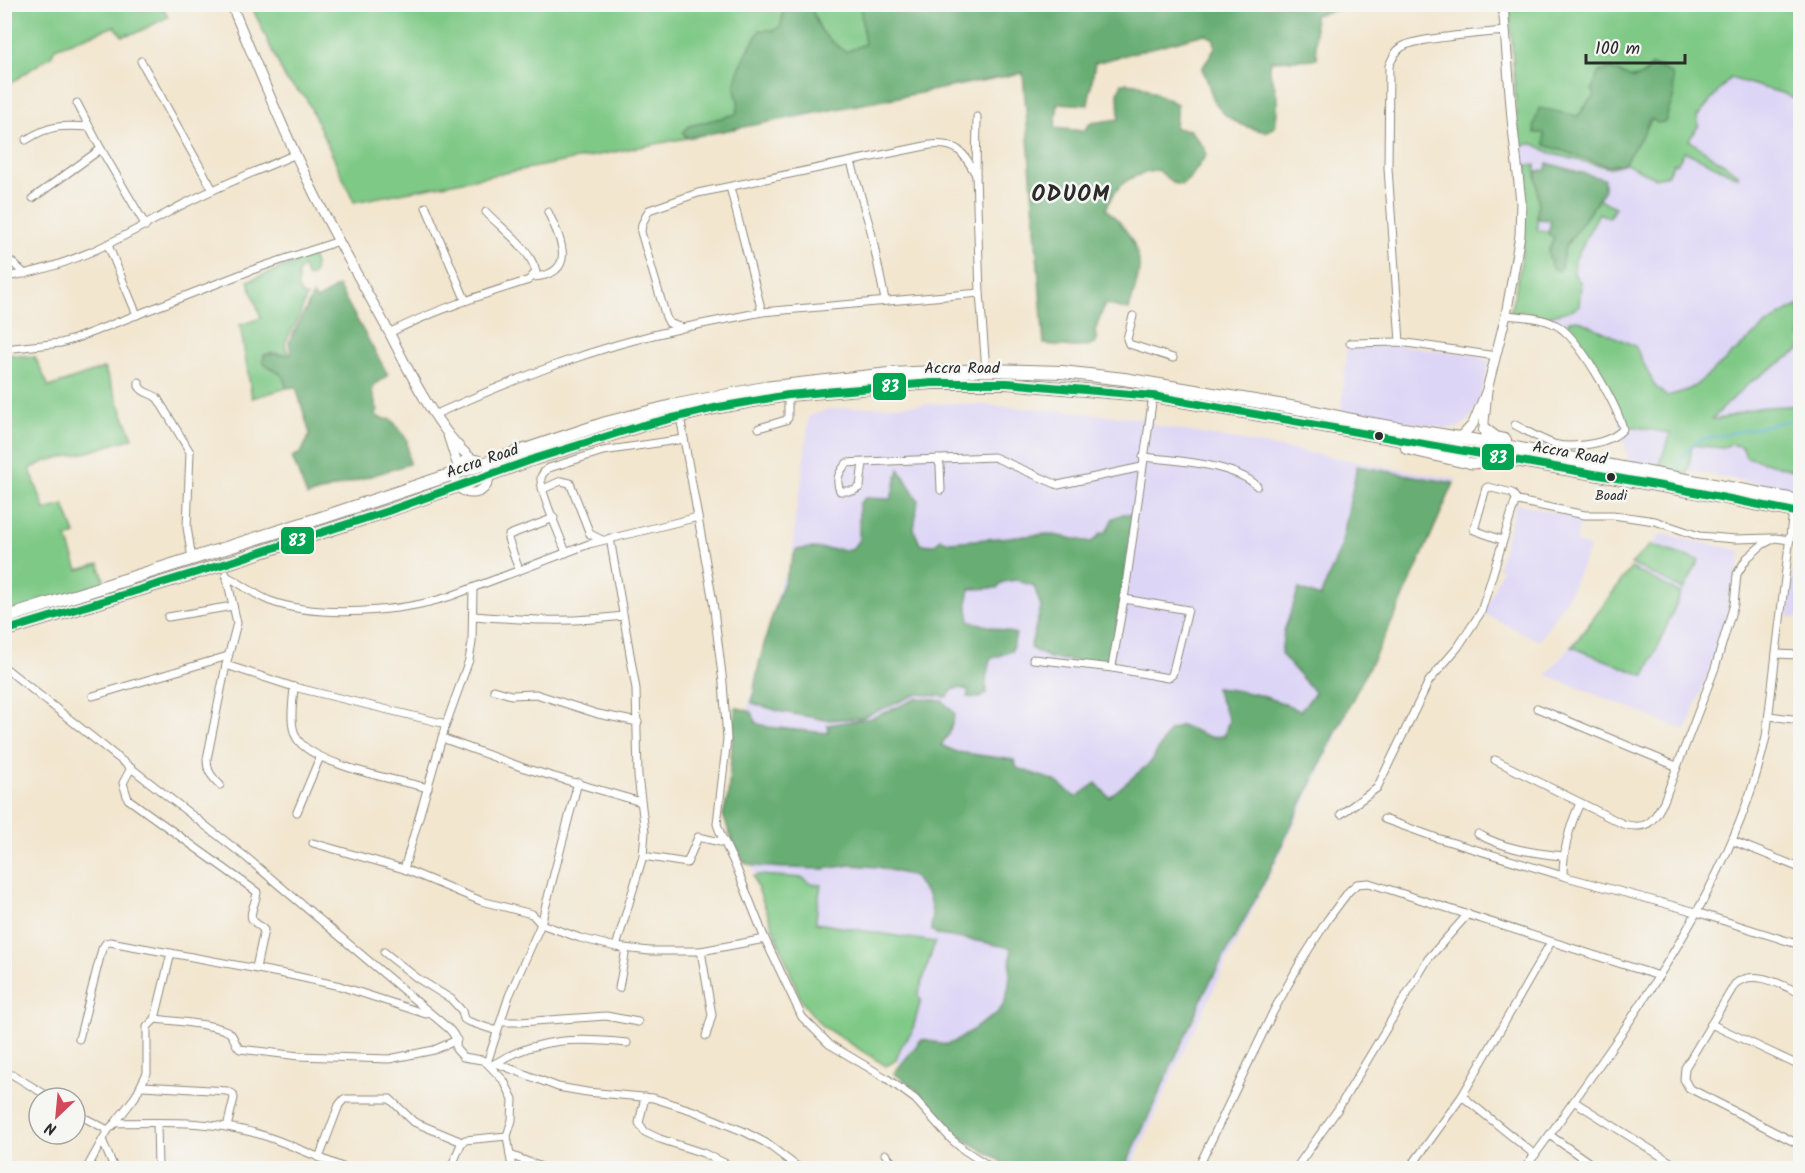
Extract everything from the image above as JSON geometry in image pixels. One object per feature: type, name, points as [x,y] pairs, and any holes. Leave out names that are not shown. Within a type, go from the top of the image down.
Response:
[{"type":"highway","name":"Accra Road","points":[[4,618],[324,517],[478,461],[606,423],[715,396],[814,381],[889,374],[986,370],[1062,372],[1124,379],[1302,409],[1366,423],[1460,449]]},
{"type":"highway","name":"Accra Road","points":[[4,631],[225,570],[326,531],[584,442],[680,416],[788,395],[858,388],[967,382],[1027,384],[1153,396],[1460,449],[1486,442],[1800,501]]},
{"type":"highway","name":"Accra Road","points":[[1486,442],[1690,491],[1797,512]]},
{"type":"highway","points":[[324,517],[326,531]]},
{"type":"street","points":[[231,4],[274,110],[339,241],[448,435],[457,469],[455,478],[459,486]]},
{"type":"street","points":[[1460,449],[1473,424],[1496,356],[1506,315],[1520,235],[1521,202],[1503,4]]},
{"type":"street","points":[[1400,342],[1388,168],[1389,66],[1394,55],[1403,46],[1437,39],[1504,31]]},
{"type":"street","points":[[141,61],[213,190]]},
{"type":"street","points":[[77,103],[101,150],[146,226]]},
{"type":"street","points":[[977,117],[976,175],[980,293],[986,370]]},
{"type":"street","points":[[26,140],[52,127],[89,127]]},
{"type":"street","points":[[682,328],[669,323],[641,232],[649,210],[698,193],[941,144],[956,147],[961,151],[976,175]]},
{"type":"street","points":[[33,198],[101,150]]},
{"type":"street","points":[[4,277],[25,274],[66,262],[108,245],[213,190],[296,154]]},
{"type":"street","points":[[851,162],[871,231],[885,300]]},
{"type":"street","points":[[730,187],[762,312]]},
{"type":"street","points":[[426,207],[465,299]]},
{"type":"street","points":[[486,212],[524,251],[535,266],[534,277]]},
{"type":"street","points":[[389,333],[429,313],[465,299],[550,273],[559,266],[563,258],[562,244],[548,212]]},
{"type":"street","points":[[4,349],[61,343],[252,270],[339,241]]},
{"type":"street","points":[[108,245],[137,315]]},
{"type":"street","points":[[4,255],[25,274]]},
{"type":"street","points":[[436,414],[570,359],[682,328],[762,312],[980,293]]},
{"type":"street","points":[[1506,315],[1541,319],[1564,330],[1591,365],[1616,410],[1623,429],[1618,435],[1603,441],[1570,446],[1554,444],[1515,425]]},
{"type":"street","points":[[1132,316],[1127,339],[1129,344],[1173,358]]},
{"type":"street","points":[[1350,343],[1400,342],[1496,356]]},
{"type":"street","points":[[139,382],[144,392],[156,396],[189,452],[187,527],[192,559]]},
{"type":"street","points":[[1486,390],[1486,442]]},
{"type":"street","points":[[759,428],[788,418],[788,395]]},
{"type":"street","points":[[1113,668],[1153,396]]},
{"type":"street","points":[[680,416],[713,602],[723,683],[727,739],[717,824],[765,939],[802,1017],[829,1044],[886,1078],[915,1099],[951,1139],[992,1168]]},
{"type":"street","points":[[448,435],[478,461],[489,476]]},
{"type":"street","points":[[566,553],[543,489],[541,476],[549,468],[603,451],[684,439]]},
{"type":"street","points":[[1143,457],[1216,468],[1251,479],[1257,486]]},
{"type":"street","points":[[862,462],[860,487],[853,491],[840,491],[837,483],[839,473],[847,463],[862,462],[937,459],[994,458],[1058,485],[1142,467]]},
{"type":"street","points":[[937,459],[940,465],[941,490]]},
{"type":"street","points":[[543,489],[561,481],[566,480],[570,483],[590,534],[606,539]]},
{"type":"street","points":[[1502,540],[1474,530],[1486,488],[1491,487],[1512,493],[1518,501],[1585,515],[1614,514],[1655,521],[1699,536],[1790,540]]},
{"type":"street","points":[[1341,814],[1377,788],[1430,681],[1473,627],[1488,592],[1515,502],[1518,501]]},
{"type":"street","points":[[1525,1168],[1575,1102],[1659,976],[1734,841],[1758,774],[1769,716],[1790,540],[1797,512]]},
{"type":"street","points":[[225,570],[259,596],[270,601],[305,609],[327,611],[396,609],[429,603],[473,589],[606,539],[644,532],[698,517]]},
{"type":"street","points":[[519,570],[509,535],[554,518]]},
{"type":"street","points":[[1495,760],[1623,824],[1635,828],[1646,826],[1654,819],[1664,801],[1718,658],[1734,604],[1737,574],[1747,558],[1774,538]]},
{"type":"street","points":[[606,539],[636,689],[638,776],[645,832],[643,856],[616,947]]},
{"type":"street","points":[[220,784],[211,776],[207,768],[207,759],[237,623],[225,570]]},
{"type":"street","points":[[404,869],[446,724],[469,660],[474,616],[473,589]]},
{"type":"street","points":[[1033,659],[1113,668],[1168,678],[1172,675],[1188,613],[1186,609],[1124,598]]},
{"type":"street","points":[[168,617],[233,606]]},
{"type":"street","points":[[474,616],[586,621],[623,616]]},
{"type":"street","points":[[1776,654],[1800,655]]},
{"type":"street","points":[[93,696],[228,656]]},
{"type":"street","points":[[226,665],[294,687],[446,724]]},
{"type":"street","points":[[4,667],[247,858],[431,1016],[448,1028],[457,1040],[456,1049],[463,1057],[482,1060],[558,1087],[645,1097],[694,1110],[766,1143],[799,1168]]},
{"type":"street","points":[[294,687],[292,720],[295,735],[299,742],[320,758],[348,768],[428,788]]},
{"type":"street","points":[[494,690],[511,695],[536,694],[598,714],[638,722]]},
{"type":"street","points":[[1537,708],[1676,766]]},
{"type":"street","points":[[1769,716],[1800,720]]},
{"type":"street","points":[[442,738],[524,768],[641,802]]},
{"type":"street","points":[[297,812],[320,758]]},
{"type":"street","points":[[131,768],[123,783],[128,799],[257,892],[251,917],[264,930],[256,968]]},
{"type":"street","points":[[512,1168],[507,1136],[513,1120],[513,1099],[504,1081],[491,1064],[497,1031],[509,996],[541,924],[578,782]]},
{"type":"street","points":[[1563,876],[1563,856],[1568,830],[1580,802]]},
{"type":"street","points":[[1384,819],[1437,838],[1563,876],[1696,912],[1800,945]]},
{"type":"street","points":[[1478,834],[1526,852],[1563,856]]},
{"type":"street","points":[[643,856],[687,863],[698,837],[725,843]]},
{"type":"street","points":[[1734,841],[1800,868]]},
{"type":"street","points":[[313,843],[404,869],[481,901],[532,914],[541,924],[580,938],[616,947],[650,951],[701,951],[765,939]]},
{"type":"street","points":[[1198,1168],[1273,1012],[1328,919],[1354,885],[1362,882],[1369,883],[1659,976]]},
{"type":"street","points":[[1296,1168],[1338,1109],[1428,959],[1468,914]]},
{"type":"street","points":[[79,1039],[102,949],[106,942],[171,952],[340,986],[431,1016]]},
{"type":"street","points":[[1410,1168],[1462,1096],[1551,942]]},
{"type":"street","points":[[619,988],[626,949]]},
{"type":"street","points":[[701,951],[712,1015],[706,1036]]},
{"type":"street","points":[[87,1168],[108,1130],[143,1086],[147,1073],[147,1027],[155,1020],[171,952]]},
{"type":"street","points":[[384,952],[417,978],[451,999],[462,1011],[464,1019],[497,1031]]},
{"type":"street","points":[[1800,993],[1766,979],[1740,980],[1735,984],[1685,1068],[1684,1079],[1689,1088],[1800,1145]]},
{"type":"street","points":[[501,1022],[606,1016],[638,1022]]},
{"type":"street","points":[[155,1020],[222,1029],[230,1033],[240,1049],[298,1056],[389,1059],[434,1050],[457,1040]]},
{"type":"street","points":[[1711,1024],[1800,1066]]},
{"type":"street","points":[[491,1064],[524,1048],[548,1041],[598,1040],[627,1043]]},
{"type":"street","points":[[13,1075],[31,1086]]},
{"type":"street","points":[[143,1086],[227,1091],[233,1094],[234,1098],[227,1127]]},
{"type":"street","points":[[1462,1096],[1535,1155]]},
{"type":"street","points":[[645,1097],[639,1123],[645,1132],[703,1153],[735,1168]]},
{"type":"street","points":[[319,1158],[339,1105],[344,1099],[390,1099],[414,1122],[462,1142],[476,1138],[507,1136]]},
{"type":"street","points":[[1575,1102],[1680,1168]]},
{"type":"street","points":[[87,1119],[108,1130]]},
{"type":"street","points":[[115,1123],[183,1121],[227,1127],[266,1136],[345,1168]]},
{"type":"street","points":[[157,1123],[158,1168]]},
{"type":"street","points":[[1551,1136],[1597,1168]]},
{"type":"street","points":[[103,1142],[114,1168]]},
{"type":"street","points":[[451,1168],[462,1142]]},
{"type":"street","points":[[885,1154],[897,1168]]},
{"type":"street","points":[[510,1155],[544,1168]]},
{"type":"shaded area","points":[[1800,5],[1800,491],[1628,460],[1616,405],[1583,348],[1563,321],[1525,311],[1528,204],[1518,136]]},
{"type":"shaded area","points":[[1395,345],[1474,355],[1489,361],[1479,402],[1468,421],[1457,428],[1445,428],[1341,410],[1347,346]]},
{"type":"shaded area","points":[[953,403],[1146,419],[1157,426],[1456,479],[1306,801],[1187,1044],[1131,1168],[1023,1168],[968,1128],[899,1063],[820,1008],[746,855],[732,795],[749,703],[782,577],[791,577],[795,517],[801,487],[809,416],[830,409]]},
{"type":"shaded area","points":[[1516,503],[1580,519],[1576,543],[1590,547],[1568,596],[1539,641],[1484,614],[1502,569],[1498,567]]},
{"type":"shaded area","points":[[1800,525],[1800,618],[1788,617]]},
{"type":"shaded area","points":[[1661,534],[1742,551],[1719,644],[1686,731],[1547,675]]},
{"type":"green space","points":[[5,4],[162,5],[168,17],[138,32],[122,36],[115,26],[55,48],[52,55],[5,87]]},
{"type":"green space","points":[[916,4],[1357,5],[1314,15],[1317,59],[1271,61],[1270,73],[1276,93],[1277,112],[1275,127],[1266,132],[1236,122],[1218,107],[1202,69],[1215,47],[1214,39],[1205,34],[1095,63],[1088,105],[1058,103],[1055,128],[1083,131],[1091,123],[1119,119],[1118,93],[1122,83],[1138,84],[1177,104],[1175,128],[1190,130],[1205,149],[1206,155],[1191,177],[1182,185],[1173,183],[1158,170],[1133,177],[1115,192],[1106,209],[1124,228],[1134,244],[1139,261],[1137,279],[1129,310],[1105,304],[1095,331],[1097,341],[1079,347],[1044,344],[1023,73],[687,138],[683,132],[689,126],[736,114],[738,102],[735,86],[741,65],[760,30],[775,30],[781,26],[784,5],[811,5],[823,33],[846,52],[865,44],[860,5],[902,5],[905,8]]},
{"type":"green space","points":[[251,5],[784,5],[781,26],[751,44],[735,86],[740,105],[736,114],[683,132],[687,138],[354,202],[306,98],[286,80]]},
{"type":"green space","points":[[811,5],[860,5],[865,44],[846,52],[839,47],[827,38],[819,27]]},
{"type":"green space","points":[[1509,5],[1800,5],[1800,102],[1785,94],[1730,78],[1697,117],[1699,125],[1689,140],[1738,174],[1738,177],[1684,151],[1677,164],[1674,163],[1667,175],[1655,178],[1626,163],[1609,168],[1553,154],[1534,144],[1519,145]],"holes":[[[1651,66],[1660,67],[1652,119],[1624,163],[1607,165],[1545,145],[1545,133],[1578,117],[1589,101],[1625,76],[1637,77],[1643,75]]]},
{"type":"green space","points":[[1651,66],[1660,67],[1672,75],[1674,95],[1665,122],[1657,123],[1652,119],[1649,120],[1645,131],[1624,163],[1607,166],[1545,145],[1544,133],[1535,133],[1534,125],[1539,108],[1578,116],[1589,101],[1595,97],[1592,89],[1599,72],[1611,69],[1634,79],[1644,75]]},
{"type":"green space","points":[[1547,163],[1604,179],[1604,191],[1565,247],[1558,271],[1552,268],[1548,252],[1554,238],[1548,234],[1551,220],[1537,219],[1536,171],[1546,170]]},
{"type":"green space","points":[[1526,165],[1535,165],[1538,200],[1537,230],[1549,231],[1554,238],[1550,247],[1560,270],[1565,247],[1599,199],[1615,207],[1609,218],[1599,213],[1573,264],[1575,275],[1581,283],[1579,306],[1548,317],[1523,311],[1516,315],[1510,312],[1523,243],[1522,172],[1527,171]]},
{"type":"green space","points":[[312,256],[315,264],[314,274],[308,278],[303,267],[298,272],[298,289],[303,296],[307,296],[285,343],[288,355],[271,353],[264,355],[263,362],[282,375],[287,388],[252,398],[240,325],[261,318],[248,281]]},
{"type":"green space","points":[[338,286],[388,375],[374,385],[372,393],[378,411],[375,414],[380,418],[392,420],[407,440],[409,464],[307,496],[292,457],[301,453],[310,434],[296,387],[287,388],[282,375],[263,363],[264,355],[291,354],[289,342],[313,295],[317,300]]},
{"type":"green space","points":[[1800,305],[1800,350],[1749,383],[1712,419],[1757,408],[1800,404],[1800,472],[1746,457],[1742,447],[1731,444],[1722,448],[1692,445],[1688,474],[1659,467],[1670,433],[1630,426],[1575,334],[1567,326],[1569,321],[1578,320],[1635,346],[1655,386],[1666,396],[1693,387],[1771,322]]},
{"type":"green space","points":[[5,354],[35,357],[49,387],[104,368],[133,438],[88,452],[46,461],[30,469],[45,510],[64,505],[75,534],[67,538],[78,570],[99,564],[105,583],[5,615]]},
{"type":"green space","points":[[1357,466],[1454,483],[1398,610],[1337,730],[1261,889],[1205,992],[1130,1157],[1124,1168],[1010,1168],[956,1135],[913,1087],[894,1073],[921,1040],[952,1043],[998,1012],[1008,990],[1011,948],[938,935],[931,930],[932,912],[929,897],[913,876],[878,867],[851,865],[824,869],[785,868],[753,866],[745,863],[735,848],[723,815],[728,796],[735,707],[752,712],[756,723],[768,727],[828,733],[828,725],[872,718],[918,698],[943,701],[955,714],[949,734],[941,745],[957,752],[1014,760],[1017,768],[1055,781],[1076,797],[1096,783],[1109,797],[1151,762],[1169,731],[1181,725],[1210,737],[1224,736],[1229,720],[1215,688],[1259,695],[1300,711],[1315,693],[1281,654],[1284,631],[1299,589],[1320,597],[1341,547]]},
{"type":"green space","points":[[899,469],[918,500],[914,530],[920,544],[934,545],[941,539],[950,542],[1048,534],[1091,542],[1099,534],[1106,532],[1113,518],[1123,514],[1132,514],[1127,562],[1112,654],[1103,663],[1052,659],[1030,648],[1041,607],[1034,586],[1016,580],[1003,582],[997,588],[970,589],[967,603],[970,621],[1016,634],[1012,651],[990,659],[986,694],[979,698],[967,697],[969,691],[961,688],[954,689],[947,697],[918,694],[861,718],[826,720],[782,712],[752,703],[759,664],[770,625],[796,550],[809,548],[852,550],[859,539],[859,504],[865,498],[891,499]]},
{"type":"green space","points":[[1650,545],[1699,560],[1684,590],[1631,564]]},
{"type":"green space","points":[[1631,568],[1681,593],[1645,676],[1572,647]]},
{"type":"green space","points":[[753,876],[803,878],[809,883],[821,885],[816,923],[935,942],[918,995],[921,1000],[912,1032],[902,1045],[895,1061],[886,1066],[822,1026],[802,1002]]},
{"type":"waterway","points":[[1677,473],[1684,454],[1700,440],[1800,418]]},
{"type":"transit line","name":"83","points":[[4,631],[224,564],[388,511],[534,459],[640,426],[719,407],[788,395],[932,383],[1007,383],[1153,396],[1690,491],[1800,513]]},
{"type":"place","name":"Boadi","points":[[1611,477]]},
{"type":"district","name":"ODUOM","points":[[1071,193]]}]
